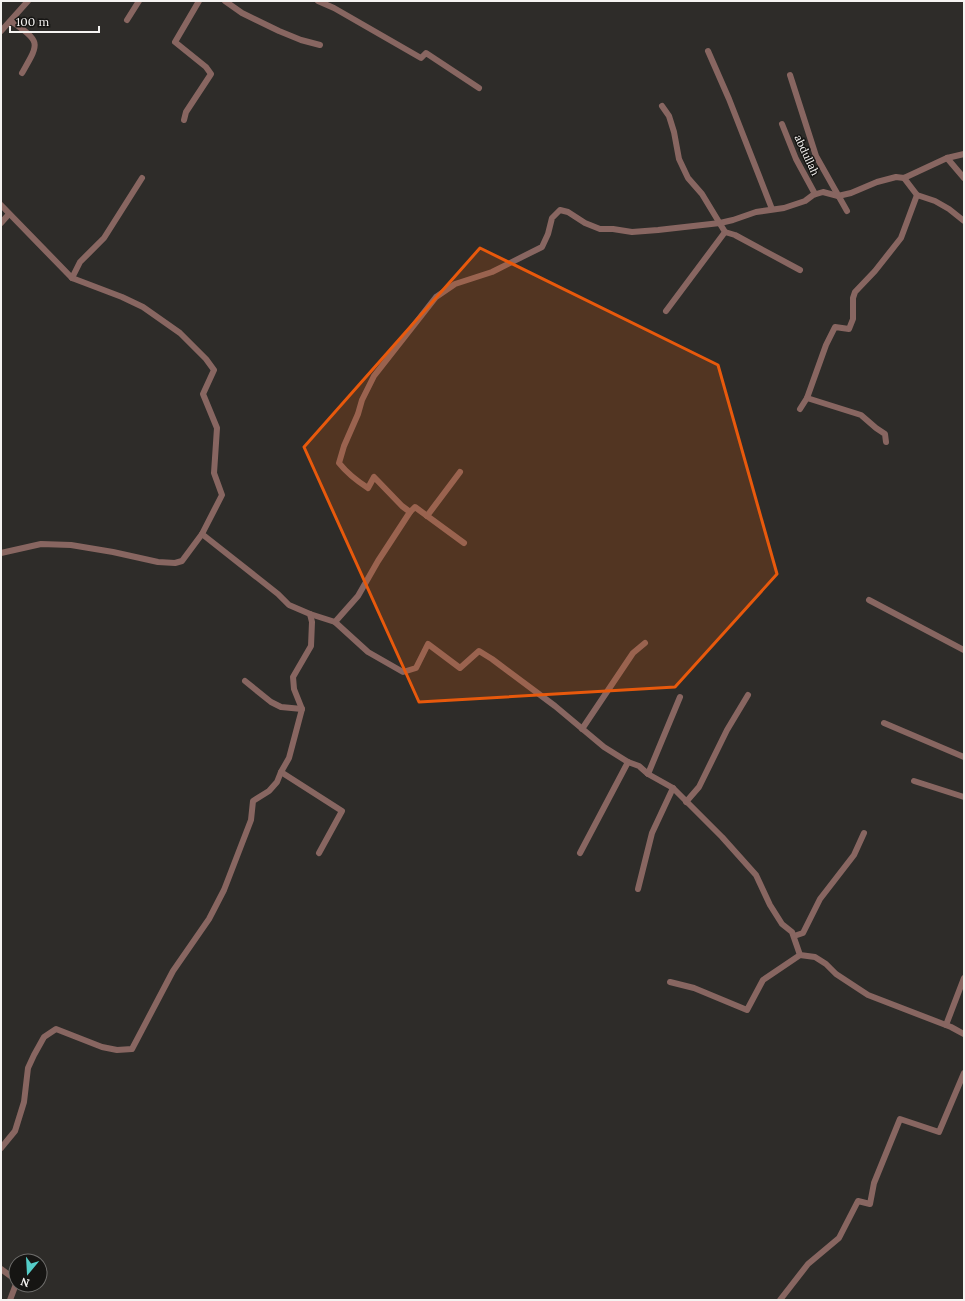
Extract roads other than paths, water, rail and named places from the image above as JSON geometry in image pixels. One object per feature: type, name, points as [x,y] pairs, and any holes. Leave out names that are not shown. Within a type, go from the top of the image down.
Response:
[{"type":"street","points":[[1,31],[28,1]]},
{"type":"street","points":[[127,20],[139,1]]},
{"type":"street","points":[[184,120],[186,112],[211,74],[206,67],[175,42],[199,1]]},
{"type":"street","points":[[225,1],[242,13],[279,31],[301,40],[320,45]]},
{"type":"street","points":[[318,1],[334,8],[422,58],[426,53],[479,88]]},
{"type":"street","points":[[11,21],[30,34],[34,40],[35,45],[33,55],[22,73]]},
{"type":"street","points":[[708,51],[729,99],[772,209]]},
{"type":"street","points":[[790,75],[816,156],[847,211]]},
{"type":"street","points":[[662,106],[669,116],[674,132],[679,159],[688,178],[702,194],[725,232],[735,235],[800,270]]},
{"type":"street","name":"abdullah","points":[[782,124],[796,159],[815,194]]},
{"type":"street","points":[[410,512],[402,506],[374,477],[368,488],[360,484],[339,463],[362,400],[374,376],[436,297],[456,284],[492,272],[542,247],[548,234],[552,218],[560,210],[568,212],[584,223],[600,229],[613,229],[632,232],[720,223],[756,212],[784,208],[805,201],[815,194],[823,192],[838,196],[850,193],[877,182],[896,177],[904,178],[947,158],[964,154]]},
{"type":"street","points":[[947,158],[964,178]]},
{"type":"street","points":[[72,278],[80,262],[104,238],[142,178]]},
{"type":"street","points":[[904,178],[917,195],[935,201],[949,209],[964,221]]},
{"type":"street","points":[[800,409],[807,398],[826,345],[835,327],[849,329],[853,319],[853,298],[855,292],[875,271],[901,238],[917,195]]},
{"type":"street","points":[[1,205],[72,278],[122,297],[143,307],[180,333],[206,359],[214,370],[203,394],[217,428],[214,473],[222,495],[202,534],[182,562],[158,562],[71,545],[40,544],[1,553]]},
{"type":"street","points":[[1,223],[9,214]]},
{"type":"street","points":[[666,311],[725,232]]},
{"type":"street","points":[[807,398],[862,415],[876,428],[886,434],[886,442]]},
{"type":"street","points":[[427,516],[460,472]]},
{"type":"street","points":[[335,622],[343,615],[358,596],[378,561],[410,512],[415,507],[464,543]]},
{"type":"street","points":[[202,534],[278,594],[289,605],[335,622],[368,652],[403,672],[416,668],[428,644],[460,668],[479,651],[492,659],[554,706],[604,747],[628,762],[639,766],[648,774],[673,788],[722,837],[756,876],[770,905],[782,924],[792,932],[800,955]]},
{"type":"street","points":[[868,600],[964,650]]},
{"type":"street","points":[[1,1148],[15,1131],[24,1102],[28,1068],[44,1037],[56,1030],[102,1047],[117,1050],[132,1049],[173,970],[209,919],[224,890],[251,820],[253,801],[269,790],[277,782],[289,758],[302,709],[294,689],[293,677],[311,646],[312,622],[310,614]]},
{"type":"street","points":[[582,729],[633,653],[645,643]]},
{"type":"street","points":[[245,682],[281,707],[302,709]]},
{"type":"street","points":[[686,802],[699,787],[727,730],[748,695]]},
{"type":"street","points":[[648,774],[680,697]]},
{"type":"street","points":[[884,723],[964,757]]},
{"type":"street","points":[[580,853],[628,762]]},
{"type":"street","points":[[281,772],[342,811],[319,853]]},
{"type":"street","points":[[914,781],[964,797]]},
{"type":"street","points":[[638,889],[652,833],[673,788]]},
{"type":"street","points":[[794,936],[803,934],[820,899],[854,855],[864,833]]},
{"type":"street","points":[[670,982],[694,988],[747,1010],[763,980],[800,955],[815,957],[826,964],[836,974],[868,995],[946,1025],[964,1034]]},
{"type":"street","points":[[946,1025],[964,978]]},
{"type":"street","points":[[780,1300],[808,1264],[839,1238],[858,1201],[870,1204],[874,1183],[900,1119],[939,1132],[964,1072]]}]
